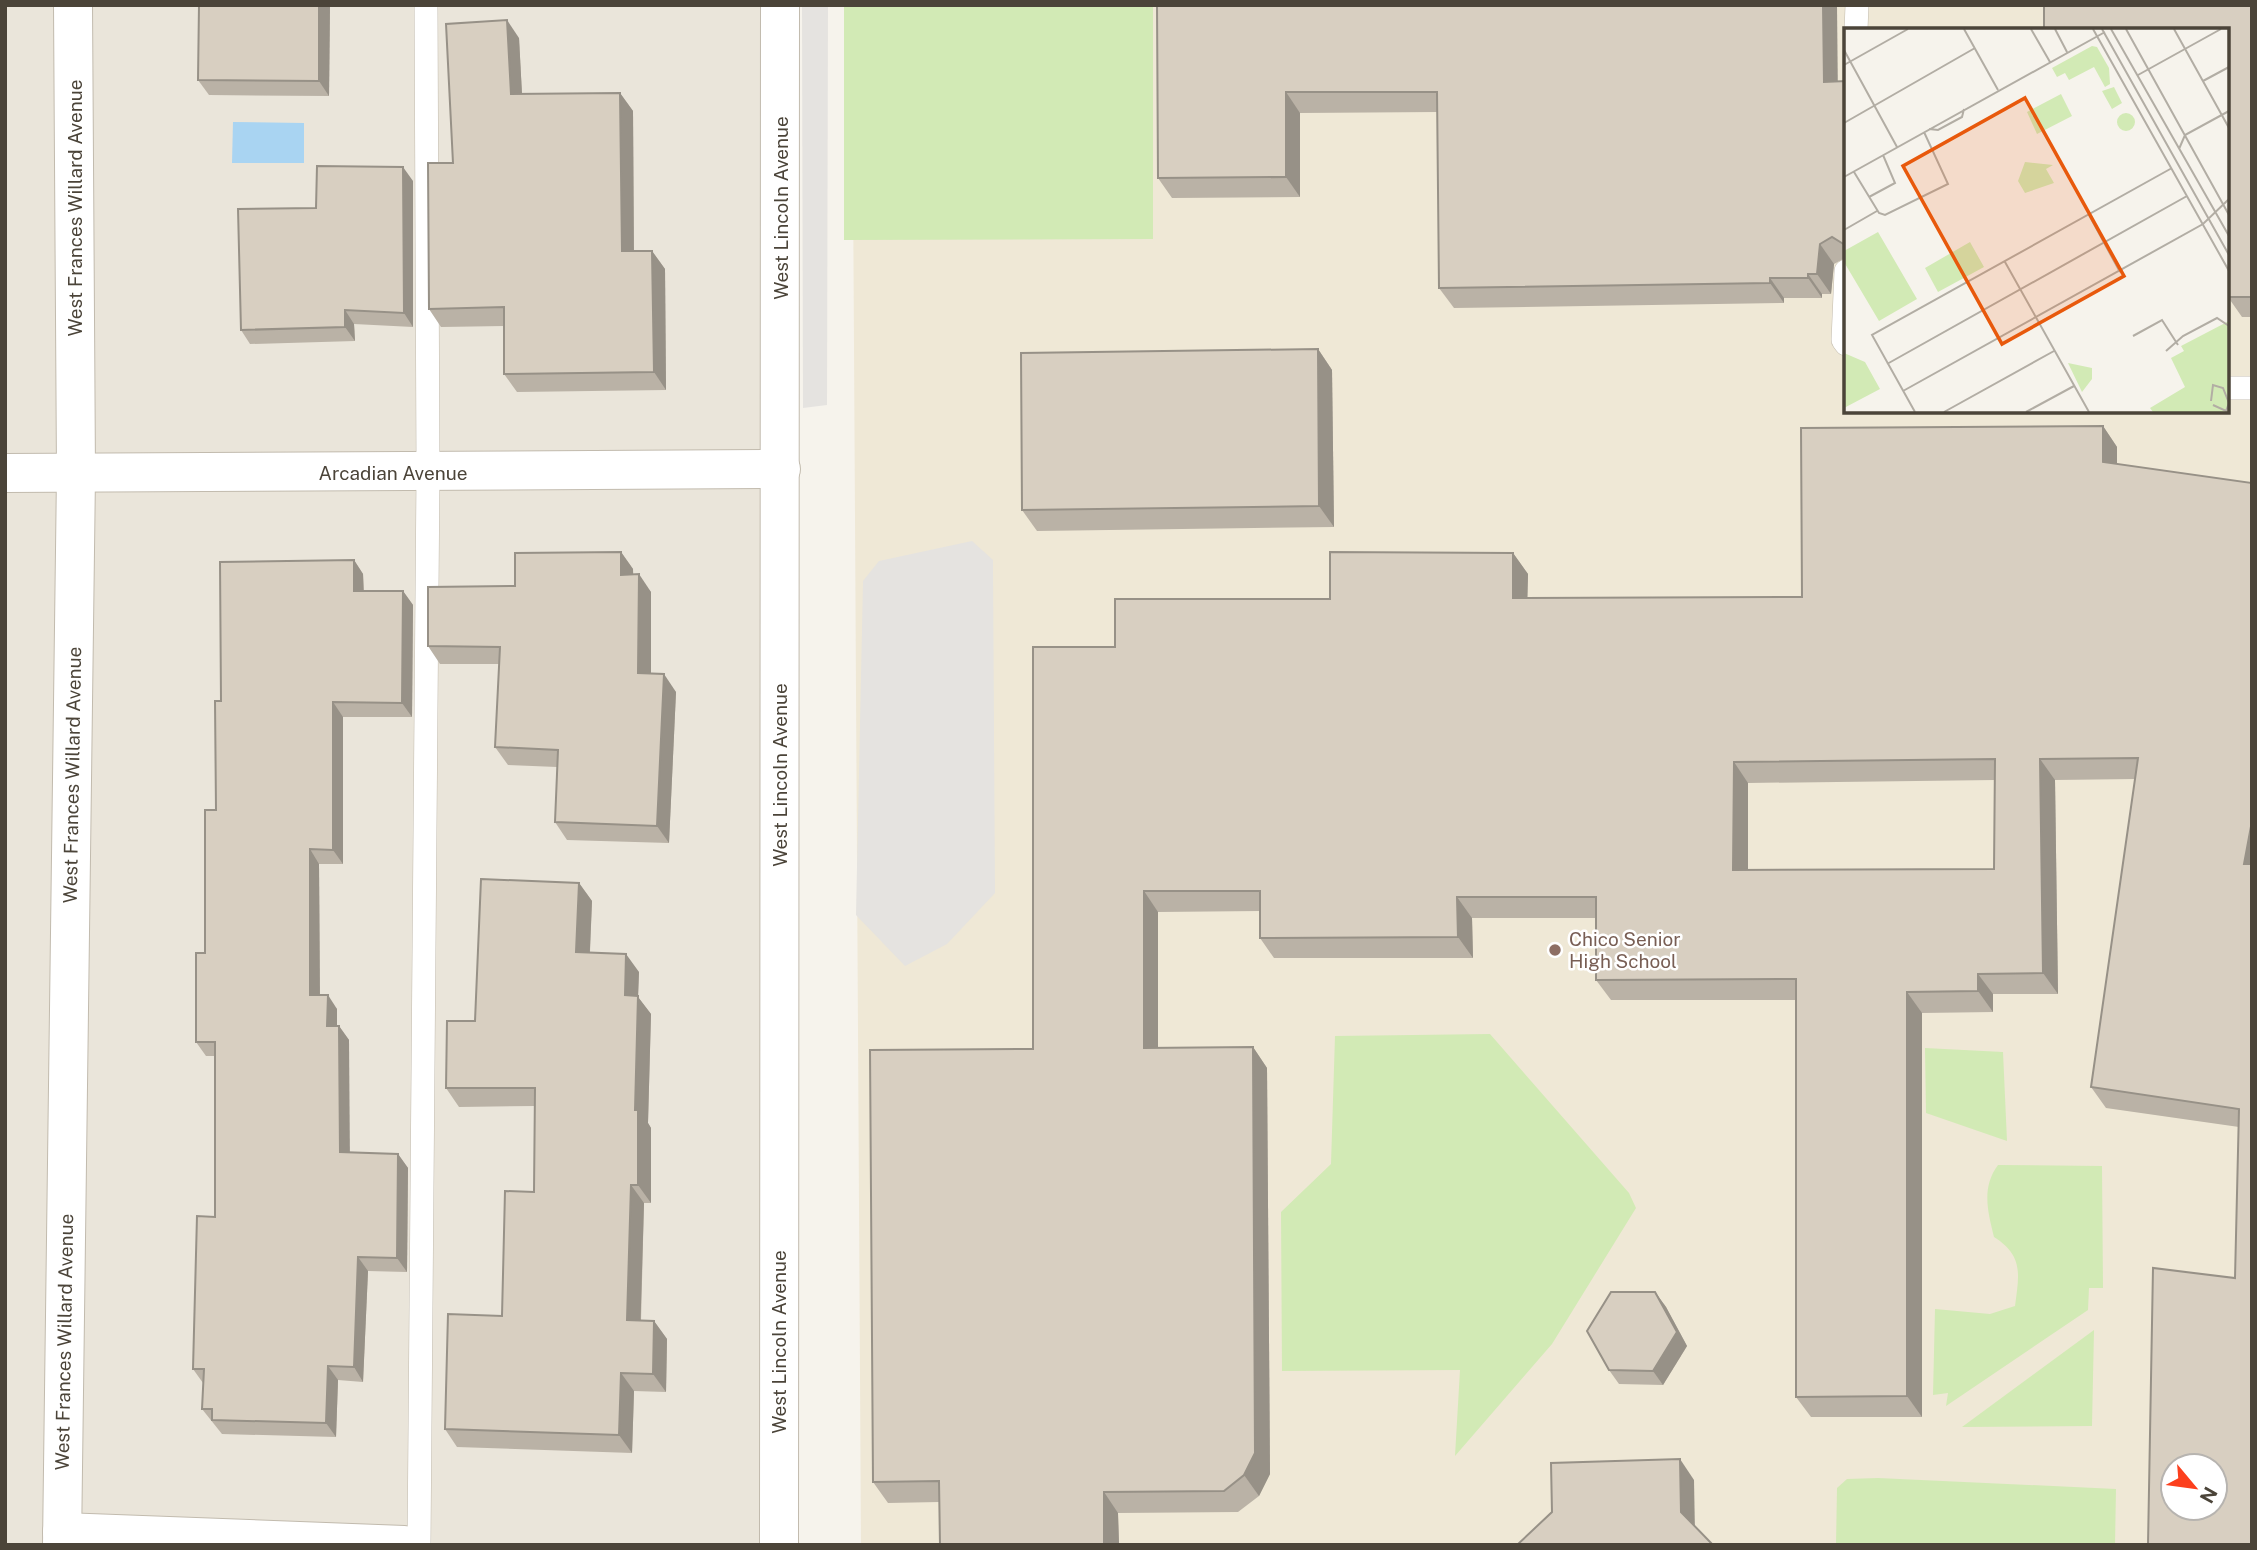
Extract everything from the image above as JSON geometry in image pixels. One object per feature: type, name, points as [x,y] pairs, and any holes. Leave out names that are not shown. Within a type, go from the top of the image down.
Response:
[{"type":"street","name":"West Frances Willard Avenue","points":[[62,1538],[76,474],[74,5]]},
{"type":"street","name":"West Lincoln Avenue","points":[[779,1545],[780,5]]},
{"type":"street","name":"Arcadian Avenue","points":[[5,473],[428,473],[781,469]]},
{"type":"street","points":[[62,1538],[404,1545]]},
{"type":"lane","points":[[419,1545],[428,473],[426,5]]},
{"type":"lane","points":[[1856,28],[1857,5]]},
{"type":"lane","points":[[1844,317],[1844,341]]},
{"type":"lane","points":[[2229,388],[2252,388]]},
{"type":"shaded area","points":[[5,5],[780,5],[783,1545],[5,1545]]},
{"type":"shaded area","points":[[802,5],[828,5],[827,405],[803,408]]},
{"type":"shaded area","name":"Chico Senior High School","points":[[852,5],[2252,5],[2252,1545],[861,1545]]},
{"type":"shaded area","points":[[972,541],[993,560],[995,893],[947,944],[905,966],[856,915],[863,581],[879,561]]},
{"type":"green space","points":[[844,5],[1153,5],[1153,239],[844,240]]},
{"type":"green space","points":[[1490,1034],[1629,1193],[1636,1208],[1552,1344],[1455,1456],[1460,1370],[1282,1371],[1281,1212],[1331,1164],[1335,1036]]},
{"type":"green space","points":[[1925,1048],[2003,1052],[2007,1141],[1926,1113]]},
{"type":"green space","points":[[1998,1165],[2102,1166],[2103,1288],[2089,1288],[2088,1310],[1946,1406],[1948,1393],[1933,1395],[1935,1309],[1990,1314],[2015,1306],[2018,1276],[2015,1259],[2004,1244],[1994,1237],[1988,1209],[1989,1182]]},
{"type":"green space","points":[[2094,1330],[2092,1426],[1962,1427]]},
{"type":"green space","points":[[1878,1478],[2116,1489],[2115,1545],[1836,1545],[1837,1488],[1847,1479]]},
{"type":"water","points":[[233,122],[304,123],[304,163],[232,163]]},
{"type":"building","points":[[199,5],[319,5],[319,81],[198,80]]},
{"type":"building","points":[[1157,5],[1823,5],[1824,82],[1844,81],[1844,244],[1832,237],[1820,244],[1817,274],[1808,274],[1808,278],[1770,278],[1770,283],[1439,288],[1437,92],[1286,92],[1286,177],[1158,178]]},
{"type":"building","points":[[2044,5],[2252,5],[2252,297],[2229,297],[2229,28],[2044,28]]},
{"type":"building","points":[[507,20],[511,94],[620,93],[622,251],[652,251],[654,372],[504,374],[504,307],[429,309],[428,163],[453,163],[446,24]]},
{"type":"building","points":[[317,166],[403,167],[404,313],[345,310],[345,327],[241,330],[238,209],[316,208]]},
{"type":"building","points":[[1318,349],[1319,506],[1022,510],[1021,353]]},
{"type":"building","points":[[2103,426],[2103,462],[2252,483],[2252,821],[2244,864],[2252,864],[2252,1545],[2148,1545],[2153,1268],[2235,1278],[2239,1109],[2091,1087],[2138,758],[2040,759],[2043,973],[1978,974],[1978,991],[1907,992],[1907,1396],[1796,1397],[1796,979],[1596,980],[1596,897],[1457,897],[1458,937],[1260,938],[1260,891],[1144,891],[1144,1048],[1253,1047],[1255,1453],[1244,1475],[1224,1491],[1104,1492],[1104,1545],[940,1545],[939,1481],[873,1482],[870,1050],[1033,1049],[1033,647],[1115,647],[1115,599],[1330,599],[1330,552],[1513,553],[1513,598],[1802,597],[1801,428]],"holes":[[[1995,759],[1994,869],[1733,870],[1734,762]]]},
{"type":"building","points":[[621,552],[621,575],[639,574],[638,673],[664,674],[657,826],[555,822],[558,750],[495,747],[500,647],[428,646],[428,587],[515,586],[515,553]]},
{"type":"building","points":[[354,560],[354,591],[403,591],[402,703],[333,702],[333,850],[310,849],[310,995],[328,995],[327,1026],[339,1026],[340,1152],[398,1154],[397,1258],[358,1257],[354,1367],[328,1366],[326,1423],[212,1420],[212,1409],[202,1409],[204,1369],[193,1369],[197,1216],[215,1217],[215,1042],[196,1042],[196,953],[205,953],[205,810],[216,810],[215,701],[221,701],[220,562]]},
{"type":"building","points":[[481,879],[579,883],[576,952],[626,954],[625,995],[638,996],[635,1110],[638,1110],[638,1185],[631,1185],[627,1320],[654,1321],[653,1374],[621,1373],[619,1435],[445,1429],[448,1314],[502,1316],[505,1191],[534,1192],[535,1088],[446,1088],[447,1021],[475,1021]]},
{"type":"building","points":[[1611,1292],[1655,1292],[1677,1332],[1653,1371],[1609,1370],[1587,1331]]},
{"type":"building","points":[[1680,1459],[1681,1512],[1713,1545],[1517,1545],[1552,1512],[1551,1463]]},
{"type":"place","name":"Chico Senior High School","points":[[1555,950]]}]
